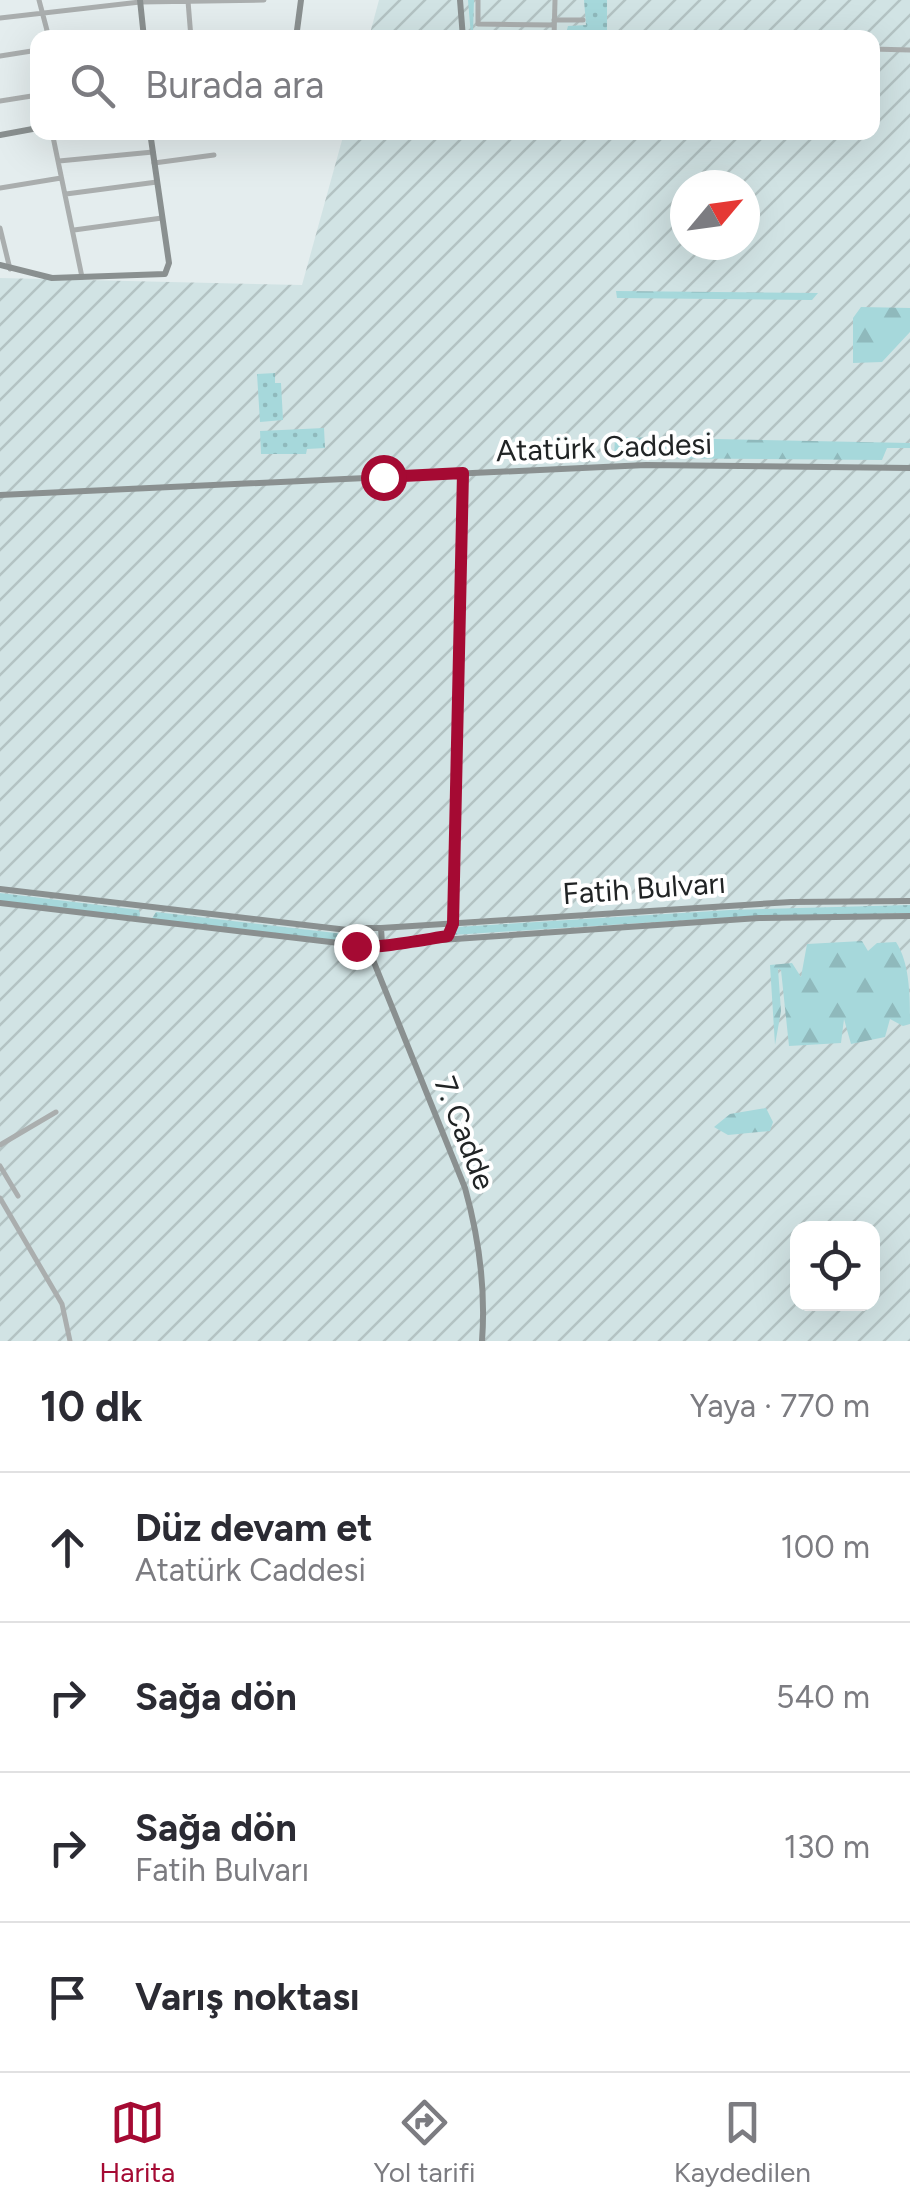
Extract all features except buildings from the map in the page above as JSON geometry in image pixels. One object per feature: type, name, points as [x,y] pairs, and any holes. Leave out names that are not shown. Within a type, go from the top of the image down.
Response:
[{"type":"main road","points":[[297,30],[301,0]]},
{"type":"main road","points":[[460,0],[462,30]]},
{"type":"main road","points":[[140,1],[143,30]]},
{"type":"main road","points":[[0,135],[30,129]]},
{"type":"main road","points":[[0,265],[52,278],[165,274],[169,263],[151,140]]},
{"type":"main road","name":"Atatürk Caddesi","points":[[0,495],[646,465],[910,468]]},
{"type":"main road","name":"Fatih Bulvarı","points":[[0,888],[356,930],[791,902],[910,901]]},
{"type":"main road","points":[[0,903],[369,950]]},
{"type":"main road","name":"Fatih Bulvarı","points":[[369,950],[382,944],[427,939],[759,918],[910,916]]},
{"type":"main road","points":[[382,928],[382,944]]},
{"type":"main road","points":[[356,930],[356,946]]},
{"type":"main road","name":"7. Cadde","points":[[369,950],[464,1188],[476,1228],[483,1284],[482,1341]]},
{"type":"street","points":[[40,0],[47,30]]},
{"type":"street","points":[[0,18],[75,12],[140,1],[264,0]]},
{"type":"street","points":[[478,0],[478,24],[584,20]]},
{"type":"street","points":[[554,0],[554,30]]},
{"type":"street","points":[[188,1],[190,30]]},
{"type":"street","points":[[880,49],[910,50]]},
{"type":"street","points":[[0,56],[30,51]]},
{"type":"street","points":[[0,100],[30,97]]},
{"type":"street","points":[[54,140],[82,279]]},
{"type":"street","points":[[59,161],[153,152]]},
{"type":"street","points":[[154,163],[214,155]]},
{"type":"street","points":[[0,188],[62,178]]},
{"type":"street","points":[[66,194],[158,182]]},
{"type":"street","points":[[74,230],[162,218]]},
{"type":"street","points":[[0,228],[10,270]]},
{"type":"street","points":[[427,939],[448,936],[453,924],[463,473]]},
{"type":"street","points":[[0,1146],[56,1112]]},
{"type":"street","points":[[0,1166],[18,1196]]},
{"type":"street","points":[[0,1198],[62,1304],[70,1341]]},
{"type":"shaded area","points":[[379,0],[910,0],[910,1341],[0,1341],[0,278],[302,285],[342,140],[880,140],[880,30],[371,30]]},
{"type":"green space","points":[[468,0],[474,0],[473,30]]},
{"type":"green space","points":[[584,0],[607,0],[607,30],[567,30],[568,26],[586,25]]},
{"type":"green space","points":[[616,291],[818,293],[812,300],[617,298]]},
{"type":"green space","points":[[861,307],[910,308],[910,332],[882,362],[853,363],[853,318]]},
{"type":"green space","points":[[275,373],[275,383],[281,383],[283,420],[260,422],[257,374]]},
{"type":"green space","points":[[324,428],[325,448],[307,449],[306,454],[261,454],[260,431]]},
{"type":"green space","points":[[615,437],[910,443],[910,448],[887,448],[882,460],[614,458]]},
{"type":"green space","points":[[0,893],[139,910],[140,914],[139,918],[0,901]]},
{"type":"green space","points":[[910,905],[910,913],[720,918],[452,935],[457,927],[730,910]]},
{"type":"green space","points":[[156,912],[344,934],[348,939],[347,942],[151,920]]},
{"type":"green space","points":[[862,941],[868,951],[877,943],[896,942],[907,970],[910,1024],[903,1026],[890,1019],[885,1037],[851,1044],[844,1019],[841,1043],[789,1046],[778,969],[781,1011],[775,1045],[770,965],[792,963],[801,977],[807,944]]},
{"type":"green space","points":[[766,1108],[773,1122],[770,1131],[728,1135],[714,1127],[730,1114]]},
{"type":"route","points":[[356,946],[369,950],[393,942],[448,936],[453,924],[463,473],[383,477]]}]
